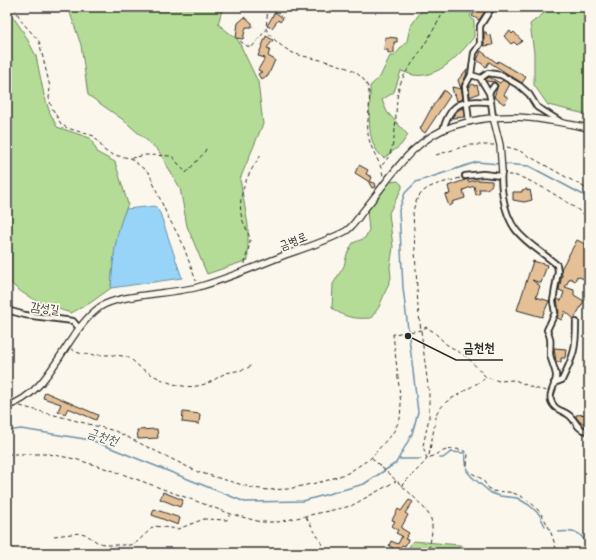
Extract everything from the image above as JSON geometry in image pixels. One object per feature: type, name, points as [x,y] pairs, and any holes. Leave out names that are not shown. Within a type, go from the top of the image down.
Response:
[{"type":"street","points":[[469,122],[465,86],[471,75],[474,53],[480,44],[480,26],[492,7]]},
{"type":"street","points":[[480,78],[488,73],[501,75],[520,86],[529,94],[537,107],[563,123]]},
{"type":"street","points":[[471,75],[480,78],[489,93],[500,146],[506,210],[510,222],[524,240],[557,265],[558,271],[553,301],[555,313],[547,330],[552,340],[550,354],[556,374],[550,391],[550,397],[555,406],[571,417],[576,425],[582,430],[589,431]]},
{"type":"street","points":[[489,93],[494,86]]},
{"type":"street","points":[[443,130],[446,117],[453,107],[459,104],[491,102]]},
{"type":"street","name":"금병로","points":[[10,405],[44,380],[79,328],[98,308],[106,304],[198,287],[245,271],[348,230],[397,166],[416,148],[443,130],[493,116],[532,118],[589,128]]},
{"type":"street","points":[[465,176],[502,174]]},
{"type":"street","name":"감성길","points":[[7,310],[25,316],[73,321],[79,328]]},
{"type":"street","points":[[554,383],[562,380],[574,353],[577,337],[576,322]]},
{"type":"path","points":[[14,7],[22,22],[39,41],[50,87],[49,99],[61,124],[67,128],[94,136],[104,151],[113,155],[130,158],[146,155],[172,156],[186,173],[204,153],[207,147]]},
{"type":"path","points":[[240,41],[246,46],[252,47],[266,29],[268,7]]},
{"type":"path","points":[[382,166],[388,160],[393,148],[396,108],[401,82],[407,69],[439,22],[446,7]]},
{"type":"path","points":[[266,29],[281,45],[292,52],[349,69],[360,77],[367,85],[368,133],[371,148],[382,166],[384,182]]},
{"type":"path","points":[[436,155],[469,146],[500,146],[518,150],[589,190]]},
{"type":"path","points":[[245,271],[245,259],[250,245],[250,237],[241,214],[241,201],[245,180],[262,154]]},
{"type":"path","points":[[130,158],[149,173],[167,215],[182,242],[198,287]]},
{"type":"path","points":[[502,174],[525,179],[575,207],[589,218]]},
{"type":"path","points":[[427,459],[423,446],[429,418],[429,394],[418,307],[413,212],[415,202],[421,192],[427,188],[465,176]]},
{"type":"path","points":[[10,405],[115,431],[198,472],[253,488],[268,490],[288,489],[325,481],[348,473],[371,458],[394,432],[400,419],[402,404],[393,334],[422,330],[426,328],[434,332],[446,344],[467,357],[486,377],[499,381],[515,380],[534,388],[550,391]]},
{"type":"path","points":[[67,346],[75,353],[84,355],[102,353],[127,357],[140,368],[167,383],[183,386],[195,387],[210,382],[230,372],[247,370],[252,365]]},
{"type":"path","points":[[427,459],[437,412],[446,402],[486,377]]},
{"type":"path","points":[[401,486],[418,471],[427,459],[445,449],[461,449],[468,453],[467,467],[470,472],[482,479],[492,491],[512,493],[539,509],[554,542],[557,553]]},
{"type":"path","points":[[7,454],[49,454],[75,458],[231,514],[261,522],[278,522],[306,517],[350,506],[396,481]]},
{"type":"path","points":[[371,458],[428,514],[431,519],[431,533],[428,553]]},
{"type":"path","points":[[54,536],[80,533],[97,542],[108,545],[130,545],[137,542],[154,526],[178,529],[204,519],[227,520],[231,514]]},
{"type":"path","points":[[306,517],[322,542],[324,553]]},
{"type":"green space","points":[[68,7],[223,7],[218,24],[238,40],[258,82],[263,124],[240,179],[248,225],[248,260],[207,274],[187,226],[180,188],[158,150],[122,119],[88,95],[81,45]]},
{"type":"green space","points":[[424,7],[476,7],[470,16],[474,21],[474,37],[448,64],[432,73],[413,75],[401,71],[394,92],[382,100],[387,112],[408,135],[401,145],[384,158],[377,152],[373,144],[371,134],[369,114],[370,86],[380,77],[390,56],[394,56],[407,41],[410,27]]},
{"type":"green space","points":[[552,7],[589,7],[589,115],[548,105],[534,85],[534,53],[530,24]]},
{"type":"green space","points":[[7,8],[24,33],[36,56],[44,95],[50,113],[57,127],[90,138],[98,153],[115,162],[128,204],[118,234],[111,288],[90,303],[71,313],[28,296],[13,286],[7,279]]},
{"type":"green space","points":[[398,181],[402,185],[402,188],[389,213],[393,247],[390,267],[391,278],[379,307],[371,318],[355,318],[346,316],[332,308],[333,284],[344,266],[347,254],[353,243],[365,238],[369,230],[367,210],[388,182]]},
{"type":"green space","points":[[413,541],[460,545],[471,553],[405,553]]},
{"type":"water","points":[[155,206],[160,213],[182,278],[111,288],[117,237],[126,209]]},
{"type":"building","points":[[478,7],[488,7],[479,20],[472,16]]},
{"type":"building","points":[[275,12],[283,18],[280,22],[278,20],[272,28],[267,26]]},
{"type":"building","points":[[245,17],[252,23],[252,27],[246,27],[243,39],[236,38],[238,23]]},
{"type":"building","points":[[510,31],[512,34],[514,32],[522,41],[517,45],[514,42],[511,44],[504,36]]},
{"type":"building","points":[[484,32],[486,32],[487,36],[491,35],[493,45],[484,46]]},
{"type":"building","points":[[266,36],[273,40],[267,48],[270,49],[268,56],[275,60],[268,76],[261,79],[258,74],[262,72],[258,70],[265,58],[258,56]]},
{"type":"building","points":[[385,37],[397,38],[397,42],[394,42],[394,53],[388,53],[388,50],[384,50]]},
{"type":"building","points":[[481,51],[497,63],[498,61],[526,77],[522,83],[489,62],[486,67],[477,60]]},
{"type":"building","points":[[467,69],[466,76],[461,86],[463,99],[457,101],[452,87],[461,89],[458,80]]},
{"type":"building","points":[[489,77],[500,83],[503,80],[510,84],[504,95],[508,98],[504,104],[494,97],[498,85],[495,82],[485,80]]},
{"type":"building","points":[[473,84],[474,86],[477,85],[479,93],[470,97],[469,87]]},
{"type":"building","points":[[444,90],[450,96],[425,133],[420,129]]},
{"type":"building","points":[[464,107],[464,117],[452,118],[457,111]]},
{"type":"building","points":[[359,165],[368,170],[366,174],[372,177],[370,182],[375,183],[376,187],[372,188],[368,181],[355,173]]},
{"type":"building","points":[[468,179],[468,182],[476,180],[492,181],[492,185],[487,189],[479,189],[480,193],[476,195],[474,186],[463,190],[465,198],[452,202],[453,204],[449,206],[445,195],[450,194],[448,186]]},
{"type":"building","points":[[527,189],[527,191],[530,190],[532,200],[524,202],[513,200],[513,192],[522,192],[522,190]]},
{"type":"building","points":[[577,240],[589,246],[587,250],[589,251],[589,269],[584,279],[577,276],[575,281],[570,278],[565,287],[574,290],[574,295],[584,301],[574,319],[565,311],[562,320],[557,318],[559,313],[557,298],[561,301],[564,292],[559,290],[562,275],[561,269]]},
{"type":"building","points":[[533,261],[547,265],[541,283],[532,280],[540,286],[536,297],[549,301],[542,317],[517,310]]},
{"type":"building","points":[[554,348],[566,349],[565,358],[561,358],[561,362],[556,362]]},
{"type":"building","points":[[45,392],[98,415],[96,420],[68,408],[65,414],[58,411],[61,404],[43,398]]},
{"type":"building","points":[[183,412],[200,414],[199,424],[182,422]]},
{"type":"building","points":[[589,414],[589,423],[581,423],[576,417],[576,415]]},
{"type":"building","points":[[157,429],[158,438],[138,439],[137,430]]},
{"type":"building","points":[[163,492],[183,500],[180,507],[160,499]]},
{"type":"building","points":[[409,500],[413,502],[405,513],[408,515],[401,528],[409,533],[405,539],[408,540],[405,546],[402,545],[395,552],[391,550],[393,548],[389,546],[391,541],[398,544],[402,536],[396,533],[398,530],[392,526],[395,521],[392,520],[398,509],[401,511]]},
{"type":"building","points":[[154,509],[180,518],[178,525],[152,515]]},
{"type":"waterway","name":"금천천","points":[[7,431],[21,429],[91,440],[245,502],[303,501],[364,484],[396,463],[412,434],[418,412],[403,288],[399,210],[405,193],[416,182],[477,162],[499,164]]},
{"type":"waterway","name":"금천천","points":[[503,164],[529,166],[589,198]]},
{"type":"waterway","points":[[440,458],[443,458],[451,452],[465,453],[467,471],[472,477],[491,493],[500,496],[517,498],[529,505],[539,514],[545,526]]},
{"type":"waterway","points":[[399,459],[421,459]]},
{"type":"waterway","points":[[558,532],[575,532],[579,534],[585,541],[589,553]]},
{"type":"place","name":"금천천","points":[[408,336]]}]
